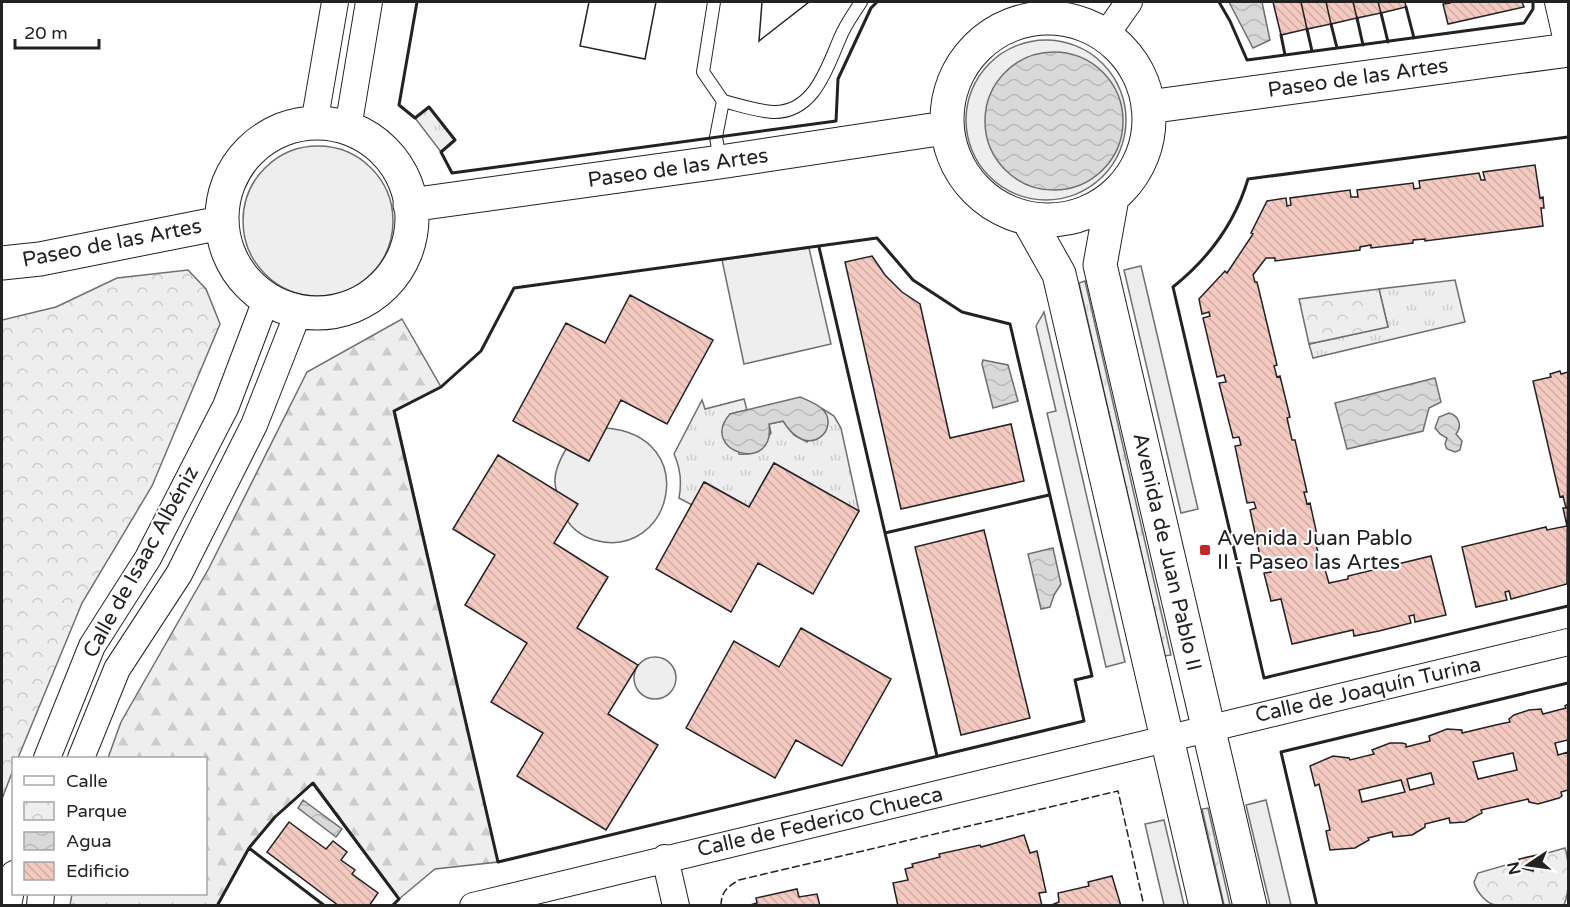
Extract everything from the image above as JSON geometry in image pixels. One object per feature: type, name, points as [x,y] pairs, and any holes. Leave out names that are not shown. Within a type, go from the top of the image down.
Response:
[{"type":"main road","points":[[1039,18],[1062,18],[1085,25],[1105,36],[1126,55],[1140,78],[1148,107],[1148,138],[1140,161],[1128,182],[1112,198],[1092,212],[1063,220],[1028,219],[1000,210],[976,192],[955,162],[945,128],[949,94],[962,64],[981,42],[1008,26],[1039,18]]},
{"type":"main road","name":"Paseo de las Artes","points":[[1148,107],[1569,48]]},
{"type":"main road","points":[[306,123],[348,128],[380,146],[401,172],[410,205],[408,247],[392,278],[364,302],[329,313],[298,313],[266,300],[250,286],[231,259],[221,223],[226,188],[244,157],[273,133],[306,123]]},
{"type":"main road","name":"Paseo de las Artes","points":[[410,205],[945,128]]},
{"type":"main road","name":"Avenida de Juan Pablo II","points":[[1112,198],[1100,265],[1250,906]]},
{"type":"main road","name":"Avenida de Juan Pablo II","points":[[1028,219],[1059,274],[1206,906]]},
{"type":"main road","name":"Paseo de las Artes","points":[[2,263],[40,259],[221,223]]},
{"type":"street","points":[[314,124],[334,2]]},
{"type":"street","points":[[348,128],[369,2]]},
{"type":"street","points":[[1105,36],[1129,2]]},
{"type":"street","points":[[1558,2],[1569,48]]},
{"type":"street","points":[[2,279],[40,259]]},
{"type":"street","name":"Calle de Isaac Albéniz","points":[[48,757],[92,646],[148,558],[226,406],[266,300]]},
{"type":"street","name":"Calle de Isaac Albéniz","points":[[82,757],[117,669],[179,573],[254,425],[298,313]]},
{"type":"street","name":"Calle de Joaquín Turina","points":[[1167,739],[1569,642]]},
{"type":"street","name":"Calle de Federico Chueca","points":[[473,906],[1167,739]]},
{"type":"street","points":[[665,858],[676,906]]},
{"type":"street","points":[[8,906],[12,885]]},
{"type":"lane","points":[[714,2],[703,72],[723,101],[774,112],[793,108],[811,95],[825,76],[841,35],[861,2]]},
{"type":"lane","points":[[720,162],[716,137],[723,101]]},
{"type":"green space","points":[[1046,40],[1077,46],[1103,63],[1120,89],[1126,120],[1120,151],[1103,177],[1077,194],[1046,200],[1015,194],[989,177],[972,151],[966,120],[972,89],[989,63],[1015,46]]},
{"type":"green space","points":[[429,107],[455,140],[441,152],[415,118]]},
{"type":"green space","points":[[318,146],[333,147],[347,152],[371,168],[387,192],[392,206],[392,236],[387,250],[371,274],[347,290],[333,295],[318,296],[303,295],[289,290],[265,274],[249,250],[244,236],[243,221],[244,206],[249,192],[265,168],[289,152],[303,147]]},
{"type":"green space","points":[[809,248],[831,344],[744,364],[722,260]]},
{"type":"green space","points":[[188,270],[206,289],[220,324],[152,486],[82,603],[18,757],[12,757],[12,773],[2,799],[2,320],[56,307],[117,278]]},
{"type":"green space","points":[[1455,280],[1465,322],[1313,358],[1309,344],[1388,327],[1379,289]]},
{"type":"green space","points":[[1085,281],[1171,655],[1165,656],[1079,283]]},
{"type":"green space","points":[[1379,289],[1388,327],[1309,344],[1299,299]]},
{"type":"green space","points":[[402,319],[441,387],[395,411],[498,862],[435,869],[399,899],[312,783],[275,817],[249,848],[217,905],[70,905],[72,895],[207,895],[207,757],[108,757],[121,722],[209,568],[307,372]]},
{"type":"green space","points":[[744,399],[747,410],[730,414],[739,454],[755,452],[762,446],[771,433],[769,424],[784,421],[794,435],[807,442],[827,418],[823,409],[834,416],[841,428],[859,511],[774,463],[749,507],[705,482],[692,505],[679,498],[680,476],[674,454],[702,400],[705,409]]},
{"type":"green space","points":[[606,428],[637,436],[656,452],[665,473],[666,495],[658,516],[642,533],[621,542],[594,540],[576,530],[566,519],[555,481],[557,467],[566,449],[589,461]]},
{"type":"green space","points":[[655,657],[663,658],[670,663],[675,670],[675,686],[670,693],[663,698],[655,699],[647,698],[640,693],[635,686],[634,678],[635,670],[640,663],[647,658]]},
{"type":"green space","points":[[1208,808],[1230,905],[1224,905],[1202,809]]},
{"type":"green space","points":[[1565,848],[1569,877],[1564,905],[1496,905],[1485,900],[1475,886],[1474,882],[1478,873]]},
{"type":"shaded area","points":[[1141,266],[1198,509],[1181,513],[1124,270]]},
{"type":"shaded area","points":[[1044,312],[1125,662],[1106,667],[1047,413],[1056,411],[1036,326]]},
{"type":"shaded area","points":[[1266,800],[1291,905],[1270,905],[1246,805]]},
{"type":"shaded area","points":[[1164,820],[1184,905],[1164,905],[1145,824]]},
{"type":"water","points":[[1229,2],[1262,2],[1270,40],[1253,48]]},
{"type":"water","points":[[1054,52],[1080,57],[1103,72],[1118,95],[1123,121],[1118,147],[1103,170],[1080,185],[1054,190],[1028,185],[1005,170],[990,147],[985,121],[990,95],[1005,72],[1028,57]]},
{"type":"water","points":[[983,360],[1008,365],[1018,401],[993,408]]},
{"type":"water","points":[[1435,378],[1441,402],[1429,408],[1423,431],[1347,449],[1335,403]]},
{"type":"water","points":[[800,397],[819,406],[827,415],[826,431],[820,437],[812,441],[803,440],[793,434],[783,421],[769,424],[768,440],[761,450],[751,453],[740,452],[730,447],[723,438],[722,427],[730,414]]},
{"type":"water","points":[[1449,413],[1458,419],[1459,428],[1456,434],[1462,441],[1460,450],[1455,452],[1447,449],[1445,444],[1447,438],[1435,428],[1439,417]]},
{"type":"water","points":[[1053,548],[1061,584],[1050,607],[1041,609],[1028,554]]},
{"type":"water","points":[[303,800],[342,829],[336,837],[298,808]]},
{"type":"building","points":[[589,2],[656,2],[645,59],[580,46]]},
{"type":"building","points":[[589,2],[656,2],[645,59],[580,46]]},
{"type":"building","points":[[762,2],[809,2],[759,41]]},
{"type":"building","points":[[762,2],[809,2],[759,41]]},
{"type":"building","points":[[1273,2],[1301,2],[1307,29],[1281,35]]},
{"type":"building","points":[[1301,2],[1326,2],[1331,24],[1307,29]]},
{"type":"building","points":[[1326,2],[1353,2],[1357,18],[1331,24]]},
{"type":"building","points":[[1353,2],[1378,2],[1381,13],[1357,18]]},
{"type":"building","points":[[1378,2],[1405,2],[1406,7],[1381,13]]},
{"type":"building","points":[[1450,2],[1522,2],[1524,7],[1448,24],[1443,4]]},
{"type":"building","points":[[1535,165],[1540,198],[1543,197],[1544,208],[1541,208],[1543,226],[1425,241],[1425,239],[1413,240],[1413,243],[1371,248],[1371,245],[1360,247],[1360,250],[1275,261],[1275,258],[1266,258],[1253,275],[1257,282],[1277,365],[1274,366],[1277,377],[1280,376],[1290,417],[1287,418],[1292,440],[1295,440],[1307,492],[1304,492],[1307,504],[1310,503],[1319,544],[1316,545],[1329,583],[1348,579],[1348,576],[1431,556],[1446,615],[1415,622],[1414,615],[1409,616],[1411,623],[1379,631],[1354,636],[1353,630],[1292,644],[1281,599],[1271,601],[1264,573],[1271,572],[1269,563],[1262,565],[1250,510],[1256,508],[1254,502],[1247,503],[1235,446],[1241,445],[1239,437],[1233,438],[1219,383],[1226,382],[1224,375],[1217,377],[1203,318],[1210,316],[1209,312],[1202,314],[1199,299],[1225,271],[1227,273],[1253,234],[1251,233],[1267,201],[1286,198],[1287,206],[1291,205],[1290,198],[1350,190],[1351,197],[1358,197],[1357,190],[1413,183],[1414,189],[1420,188],[1419,181],[1479,173],[1481,180],[1485,180],[1483,172]]},
{"type":"building","points":[[872,256],[885,275],[902,292],[920,304],[950,438],[1011,424],[1024,481],[901,509],[845,262]]},
{"type":"building","points":[[630,295],[713,340],[667,424],[621,400],[589,461],[513,421],[566,323],[605,343]]},
{"type":"building","points":[[1560,371],[1561,374],[1568,372],[1567,584],[1511,599],[1509,591],[1505,592],[1507,600],[1476,607],[1462,547],[1546,527],[1547,530],[1567,526],[1563,508],[1566,508],[1563,496],[1560,497],[1533,381],[1551,377],[1550,374]]},
{"type":"building","points":[[498,455],[578,504],[554,543],[608,577],[577,628],[638,665],[608,714],[658,745],[606,830],[517,776],[543,733],[491,702],[527,643],[465,605],[495,555],[453,529]]},
{"type":"building","points":[[774,463],[859,511],[813,594],[758,563],[731,612],[656,569],[704,482],[749,507]]},
{"type":"building","points":[[984,530],[1030,718],[961,735],[915,547]]},
{"type":"building","points":[[801,628],[891,679],[842,766],[796,740],[775,778],[686,728],[734,641],[779,667]]},
{"type":"building","points":[[1568,704],[1568,740],[1555,743],[1558,755],[1568,752],[1568,790],[1561,792],[1562,796],[1559,798],[1538,804],[1529,802],[1528,799],[1481,810],[1482,813],[1465,822],[1450,823],[1449,818],[1425,824],[1425,827],[1412,835],[1393,837],[1392,832],[1368,838],[1369,840],[1355,848],[1330,850],[1326,831],[1330,830],[1319,784],[1315,786],[1310,766],[1333,756],[1350,760],[1374,754],[1372,750],[1390,743],[1406,744],[1406,747],[1430,741],[1429,736],[1447,729],[1462,730],[1462,733],[1510,722],[1509,719],[1514,715],[1529,710],[1541,709],[1543,714],[1566,708]],"holes":[[[1513,753],[1517,770],[1478,779],[1473,762]],[[1431,773],[1434,784],[1410,790],[1407,779]],[[1401,780],[1405,792],[1362,802],[1359,790]]]},
{"type":"building","points":[[289,822],[326,849],[333,841],[347,852],[341,860],[355,870],[352,874],[378,893],[369,906],[339,906],[267,852]]},
{"type":"building","points":[[1024,835],[1030,853],[1037,851],[1046,892],[1039,893],[1042,906],[898,906],[893,883],[908,880],[905,869],[913,867],[912,864],[940,857],[939,854],[980,845],[981,847]]},
{"type":"building","points":[[1537,855],[1533,871],[1521,868],[1519,859]]},
{"type":"building","points":[[1112,876],[1121,906],[1049,906],[1059,902],[1058,893],[1089,886],[1088,882]]},
{"type":"building","points":[[797,889],[799,897],[817,894],[820,906],[747,906],[757,903],[756,898]]},
{"type":"fence","points":[[721,906],[726,890],[739,880],[1118,791],[1144,906]]},
{"type":"wall","points":[[417,2],[399,105],[415,118],[429,107],[455,140],[441,152],[452,173],[836,121],[838,79],[871,8],[877,2]]},
{"type":"wall","points":[[1219,2],[1247,60],[1524,23],[1533,9],[1533,2]]},
{"type":"wall","points":[[1406,7],[1414,38]]},
{"type":"wall","points":[[1381,13],[1388,42]]},
{"type":"wall","points":[[1357,18],[1363,45]]},
{"type":"wall","points":[[1331,24],[1337,48]]},
{"type":"wall","points":[[1307,29],[1312,51]]},
{"type":"wall","points":[[1281,35],[1285,55]]},
{"type":"wall","points":[[1568,137],[1248,179],[1236,210],[1219,239],[1198,264],[1173,287],[1264,678],[1568,606]]},
{"type":"wall","points":[[877,238],[913,280],[962,312],[1010,324],[1092,676],[1075,680],[1084,721],[498,862],[394,411],[441,387],[481,351],[514,288],[877,238]]},
{"type":"wall","points":[[819,247],[885,533],[1049,495]]},
{"type":"wall","points":[[885,533],[937,756]]},
{"type":"wall","points":[[1317,906],[1281,752],[1568,683]]},
{"type":"wall","points":[[217,906],[249,848],[275,817],[313,783],[399,899],[392,906]]},
{"type":"wall","points":[[249,848],[325,906]]},
{"type":"place","name":"Avenida Juan Pablo II - Paseo las Artes","points":[[1205,550]]}]
